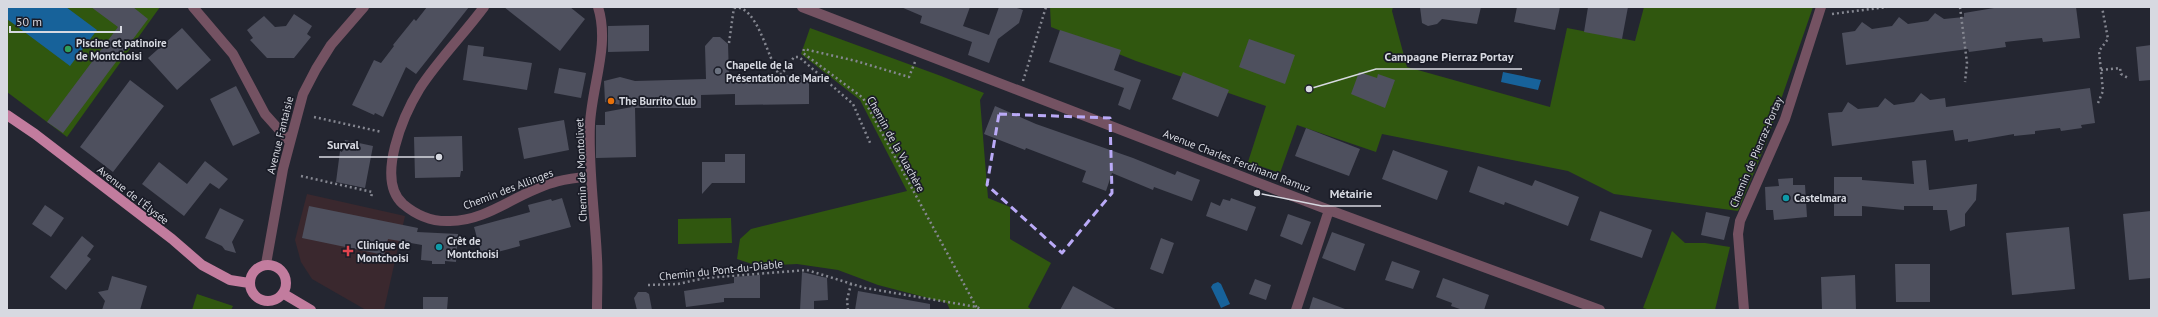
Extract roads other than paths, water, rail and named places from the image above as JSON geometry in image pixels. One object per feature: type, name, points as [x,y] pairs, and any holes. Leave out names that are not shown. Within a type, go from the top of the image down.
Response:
[{"type":"main road","name":"Avenue de l'Élysée","points":[[7,115],[145,219],[202,265],[230,280],[249,283]]},
{"type":"main road","points":[[266,264],[276,265],[284,273],[287,282],[284,294],[276,300],[268,301],[259,299],[251,291],[249,283],[252,273],[258,267],[266,264]]},
{"type":"main road","points":[[284,294],[311,310]]},
{"type":"street","points":[[193,7],[233,54],[265,114],[290,142]]},
{"type":"street","name":"Avenue Fantaisie","points":[[266,264],[280,183],[303,94],[316,69],[331,46],[364,7]]},
{"type":"street","name":"Chemin des Allinges","points":[[484,7],[421,87],[410,105],[396,144],[390,168],[394,190],[398,199],[424,217],[450,221],[477,216],[551,183],[590,176]]},
{"type":"street","name":"Chemin de Montolivet","points":[[597,310],[597,258],[590,176],[592,105],[598,76],[603,23],[598,7]]},
{"type":"street","name":"Avenue Charles Ferdinand Ramuz","points":[[802,7],[1329,210],[1600,310]]},
{"type":"street","name":"Chemin de Pierraz-Portay","points":[[1744,310],[1738,234],[1740,221],[1785,119],[1820,11]]},
{"type":"street","points":[[1296,310],[1329,210]]},
{"type":"water","points":[[7,7],[66,7],[97,30],[70,66],[7,19]]},
{"type":"water","points":[[1503,72],[1541,80],[1538,90],[1501,82]]},
{"type":"water","points":[[1218,282],[1221,284],[1230,304],[1221,308],[1211,287],[1213,284]]},
{"type":"place","name":"Piscine et patinoire de Montchoisi","points":[[68,49]]},
{"type":"place","name":"Chapelle de la Présentation de Marie","points":[[718,71]]},
{"type":"place","name":"Campagne Pierraz Portay","points":[[1309,89]]},
{"type":"place","name":"The Burrito Club","points":[[611,101]]},
{"type":"place","name":"Surval","points":[[439,157]]},
{"type":"place","name":"Métairie","points":[[1257,193]]},
{"type":"place","name":"Castelmara","points":[[1786,198]]},
{"type":"place","name":"Crêt de Montchoisi","points":[[439,247]]},
{"type":"place","name":"Clinique de Montchoisi","points":[[348,251]]}]
